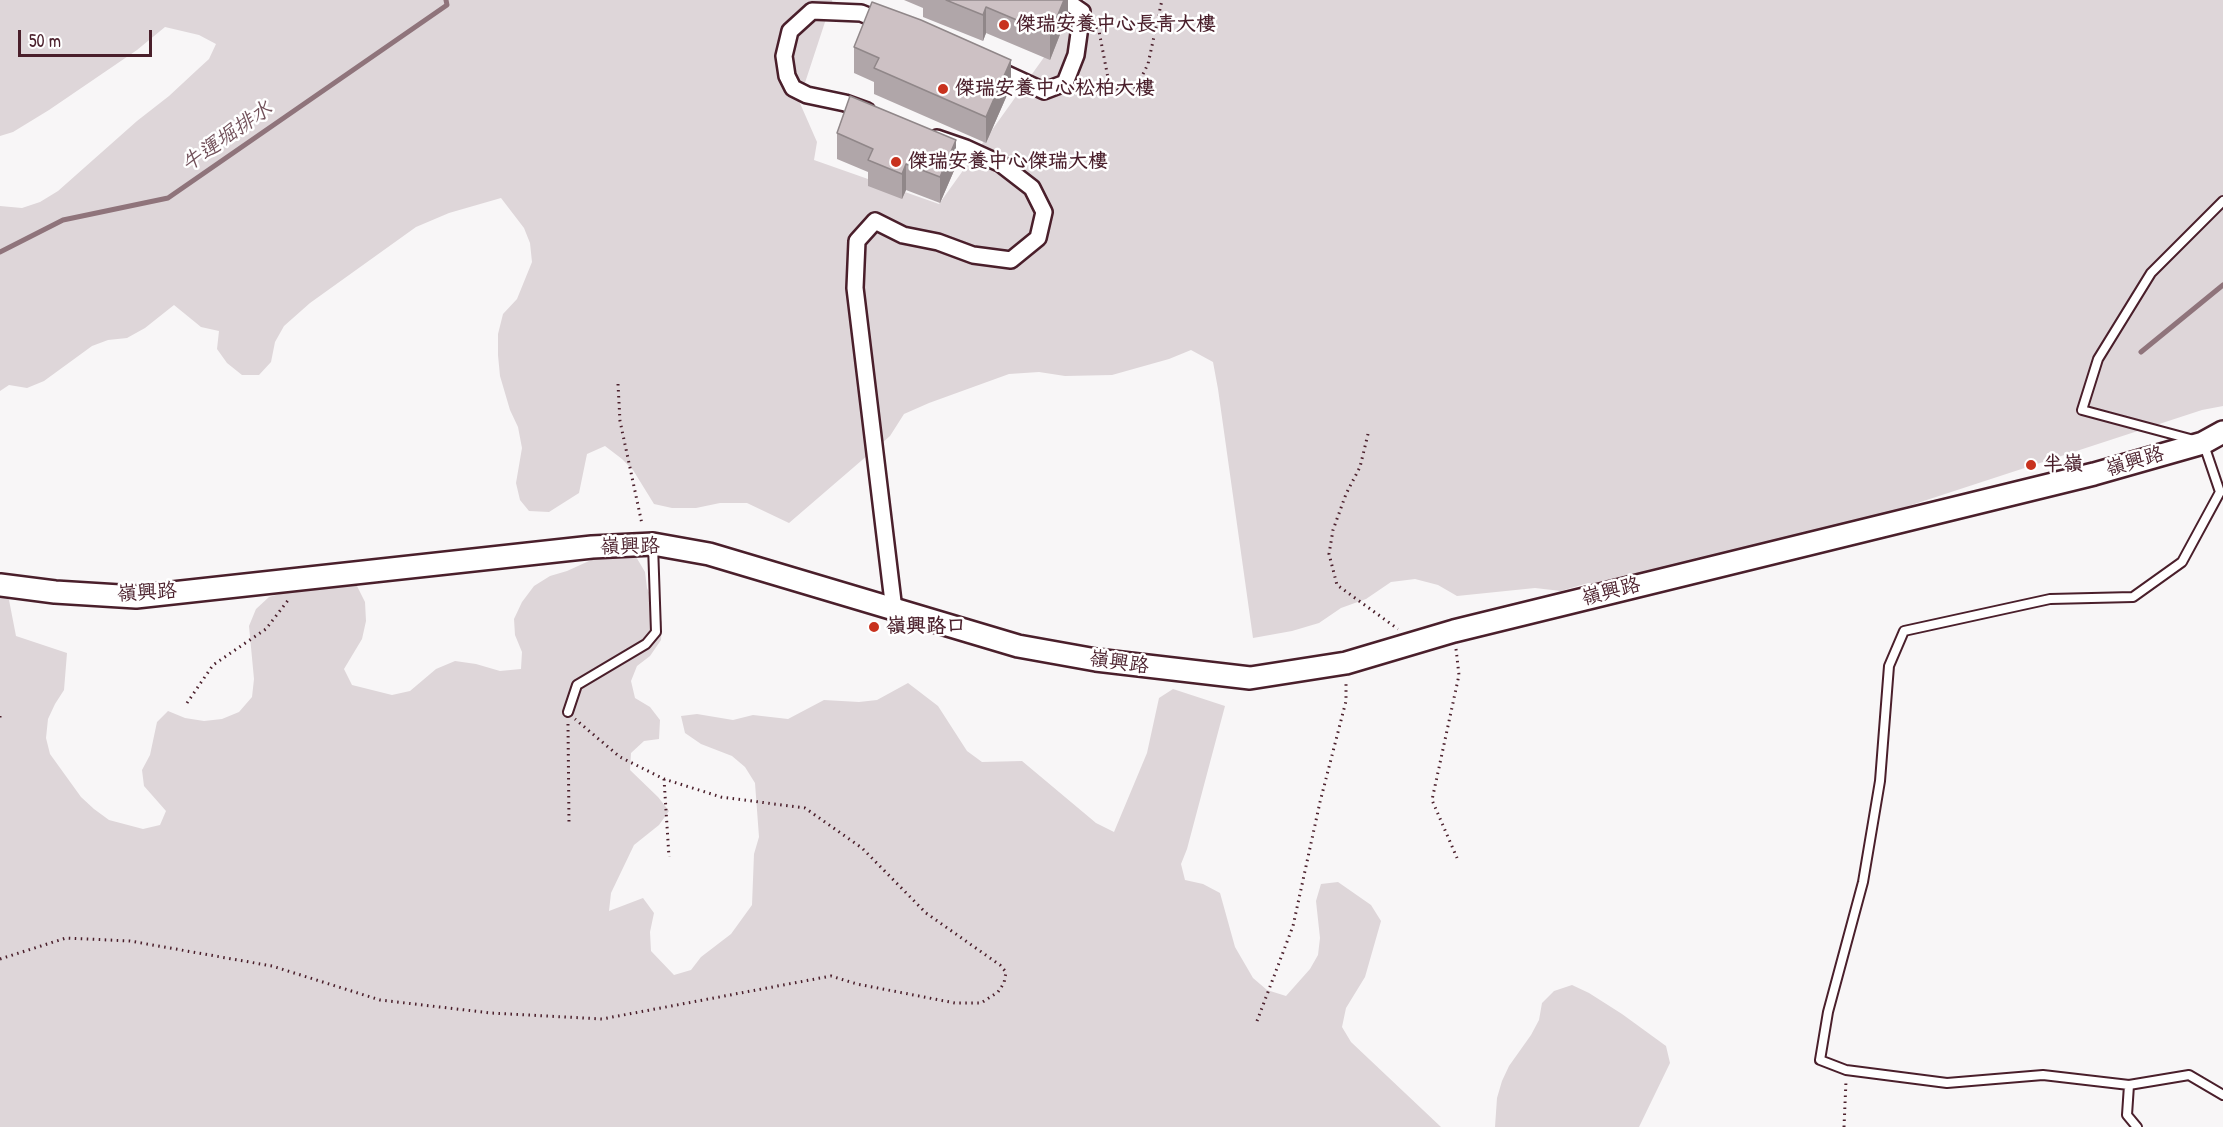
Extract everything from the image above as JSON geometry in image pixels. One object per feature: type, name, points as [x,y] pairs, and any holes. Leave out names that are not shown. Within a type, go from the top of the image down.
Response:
[{"type":"main road","name":"嶺興路","points":[[0,585],[55,592],[136,597],[592,548],[653,544],[710,554],[1018,646],[1096,660],[1250,678],[1346,663],[1454,631],[2094,474],[2203,443],[2223,432]]},
{"type":"street","points":[[983,63],[1044,91],[1065,83],[1076,55],[1082,12],[1065,0]]},
{"type":"street","points":[[879,116],[845,103],[807,95],[793,88],[787,76],[784,56],[790,31],[812,11],[861,13],[898,28]]},
{"type":"street","points":[[894,610],[855,288],[857,242],[875,221],[903,235],[938,242],[973,255],[1011,260],[1038,238],[1044,212],[1032,188],[1001,164],[966,148],[923,134]]},
{"type":"lane","points":[[2223,201],[2151,273],[2098,359],[2082,410],[2203,443],[2220,492],[2182,561],[2133,597],[2050,599],[1904,631],[1889,666],[1880,781],[1863,882],[1828,1012],[1820,1060],[1846,1070],[1947,1083],[2043,1075],[2129,1084],[2188,1075],[2223,1095]]},
{"type":"lane","points":[[568,712],[577,685],[646,644],[656,632],[653,544]]},
{"type":"lane","points":[[2129,1084],[2127,1115],[2137,1127]]},
{"type":"path","points":[[1082,12],[1099,32],[1108,78],[1119,91],[1136,88],[1148,64],[1162,0]]},
{"type":"path","points":[[618,384],[620,421],[639,521],[653,544]]},
{"type":"path","points":[[1368,434],[1360,467],[1346,494],[1333,530],[1329,554],[1336,585],[1417,642]]},
{"type":"path","points":[[186,703],[213,665],[266,629],[304,579]]},
{"type":"path","points":[[1454,631],[1459,675],[1432,800],[1457,858]]},
{"type":"path","points":[[1257,1021],[1293,926],[1320,802],[1346,701],[1346,663]]},
{"type":"path","points":[[0,959],[66,938],[130,942],[272,966],[380,1000],[491,1013],[602,1019],[831,976],[856,984],[955,1003],[981,1003],[998,992],[1004,983],[1006,972],[1000,965],[926,913],[862,848],[805,808],[722,797],[664,779],[620,757],[568,712]]},
{"type":"path","points":[[568,712],[569,824]]},
{"type":"path","points":[[664,779],[669,857]]},
{"type":"path","points":[[1844,1127],[1846,1070]]},
{"type":"shaded area","points":[[0,0],[832,0],[833,6],[825,22],[799,101],[817,142],[814,160],[939,204],[1085,0],[2223,0],[2223,406],[2202,410],[1734,563],[1614,586],[1588,583],[1561,591],[1535,588],[1457,596],[1438,585],[1415,579],[1391,582],[1366,599],[1341,608],[1319,623],[1292,631],[1253,638],[1213,362],[1191,350],[1169,359],[1112,375],[1065,376],[1039,372],[1009,374],[929,403],[904,414],[890,436],[789,523],[747,503],[720,503],[696,508],[672,508],[654,504],[633,470],[605,446],[587,454],[579,493],[549,512],[529,511],[520,500],[516,483],[522,448],[518,427],[510,410],[500,376],[498,334],[503,314],[517,299],[532,262],[530,243],[524,228],[501,198],[449,213],[416,227],[310,303],[284,326],[275,342],[271,362],[259,375],[242,375],[227,363],[217,349],[219,331],[201,327],[174,305],[145,328],[127,338],[108,340],[92,346],[44,381],[27,388],[9,385],[0,391],[0,206],[22,208],[40,202],[58,191],[209,59],[216,44],[199,35],[165,27],[137,50],[49,110],[13,132],[0,136]]},
{"type":"shaded area","points":[[635,555],[645,572],[647,588],[662,622],[661,640],[650,656],[637,666],[631,681],[635,698],[650,707],[660,720],[659,739],[644,741],[631,753],[630,770],[669,811],[659,825],[634,845],[611,893],[609,911],[643,898],[654,913],[650,932],[651,951],[674,975],[691,970],[701,957],[731,934],[752,905],[754,854],[759,837],[755,783],[745,767],[732,756],[701,744],[685,733],[681,716],[697,714],[733,720],[753,715],[788,719],[824,700],[859,702],[877,700],[908,683],[938,706],[967,751],[982,762],[1022,761],[1096,823],[1114,832],[1147,753],[1159,698],[1173,689],[1225,706],[1181,864],[1185,880],[1203,884],[1220,893],[1235,947],[1253,978],[1267,990],[1286,996],[1310,969],[1318,955],[1320,938],[1316,901],[1321,884],[1338,882],[1371,905],[1381,921],[1365,977],[1346,1008],[1342,1027],[1351,1042],[1441,1127],[0,1127],[0,587],[9,600],[16,636],[67,653],[64,690],[48,719],[46,738],[50,754],[81,797],[94,809],[109,820],[143,829],[160,825],[166,811],[144,786],[142,770],[150,755],[157,722],[168,711],[185,718],[204,721],[222,719],[239,712],[252,697],[254,679],[249,626],[256,609],[269,597],[342,576],[357,586],[365,602],[366,621],[362,639],[344,669],[352,685],[392,695],[410,691],[436,669],[455,661],[500,671],[521,669],[522,652],[515,635],[514,619],[522,602],[534,586],[550,576],[600,556]]},
{"type":"shaded area","points":[[1572,985],[1622,1014],[1666,1046],[1670,1063],[1639,1127],[1495,1127],[1497,1098],[1502,1081],[1539,1020],[1542,1003],[1554,991]]},
{"type":"building","points":[[946,0],[1064,0],[1050,34],[986,7],[983,15]]},
{"type":"building","points":[[872,2],[921,20],[1011,60],[986,117],[874,68],[879,58],[854,47]]},
{"type":"building","points":[[850,96],[956,140],[940,177],[906,164],[902,174],[868,160],[873,149],[837,133]]},
{"type":"waterway","name":"牛運堀排水","points":[[0,252],[63,220],[168,198],[447,5],[446,0]]},
{"type":"waterway","points":[[2141,352],[2223,285]]},
{"type":"place","name":"傑瑞安養中心長青大樓","points":[[1004,25]]},
{"type":"place","name":"傑瑞安養中心松柏大樓","points":[[943,89]]},
{"type":"place","name":"傑瑞安養中心傑瑞大樓","points":[[896,162]]},
{"type":"place","name":"半嶺","points":[[2031,465]]},
{"type":"place","name":"嶺興路口","points":[[874,627]]}]
